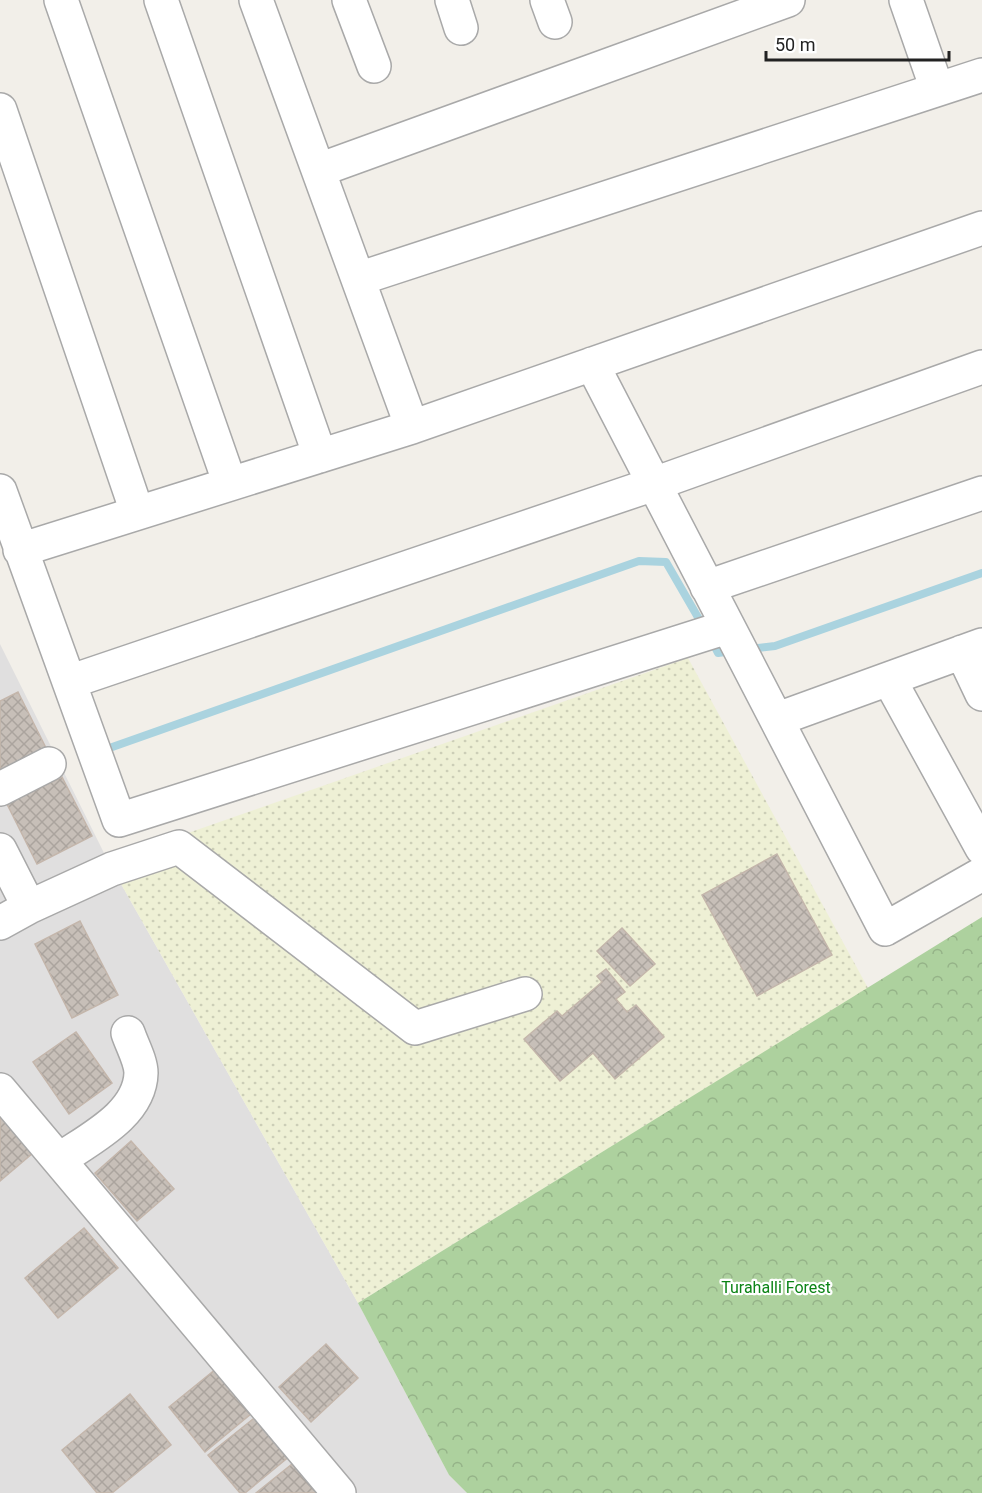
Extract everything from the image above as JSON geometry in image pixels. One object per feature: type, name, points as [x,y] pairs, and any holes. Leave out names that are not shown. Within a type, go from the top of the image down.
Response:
[{"type":"street","points":[[61,0],[230,484]]},
{"type":"street","points":[[161,0],[320,456]]},
{"type":"street","points":[[256,0],[412,427]]},
{"type":"street","points":[[349,0],[374,66]]},
{"type":"street","points":[[319,170],[788,0]]},
{"type":"street","points":[[906,0],[937,89]]},
{"type":"street","points":[[358,279],[982,75]]},
{"type":"street","points":[[0,110],[137,512]]},
{"type":"street","points":[[20,550],[412,427],[982,228]]},
{"type":"street","points":[[592,364],[885,929],[982,874]]},
{"type":"street","points":[[69,682],[654,484],[982,367]]},
{"type":"street","points":[[0,491],[119,820],[727,627]]},
{"type":"street","points":[[706,587],[982,493]]},
{"type":"street","points":[[778,719],[972,648],[982,694]]},
{"type":"street","points":[[889,679],[982,848]]},
{"type":"street","points":[[0,789],[49,764]]},
{"type":"street","points":[[0,923],[29,907],[112,869],[179,847],[416,1028],[525,994]]},
{"type":"street","points":[[0,850],[29,907]]},
{"type":"street","points":[[59,1160],[118,1118],[136,1096],[141,1071],[128,1034]]},
{"type":"street","points":[[0,1090],[339,1493]]},
{"type":"shaded area","points":[[0,644],[108,861],[358,1303],[449,1475],[467,1493],[0,1493]]},
{"type":"green space","points":[[688,658],[868,988],[358,1303],[108,861]]},
{"type":"green space","name":"Turahalli Forest","points":[[982,917],[982,1493],[467,1493],[449,1475],[358,1303]]},
{"type":"building","points":[[18,692],[48,752],[0,776],[0,701]]},
{"type":"building","points":[[62,777],[92,836],[37,864],[7,804]]},
{"type":"building","points":[[777,854],[832,955],[757,996],[702,895]]},
{"type":"building","points":[[80,921],[118,995],[72,1018],[35,944]]},
{"type":"building","points":[[622,928],[655,964],[630,986],[597,951]]},
{"type":"building","points":[[606,969],[625,992],[616,999],[627,1012],[636,1005],[664,1037],[615,1079],[593,1053],[560,1081],[524,1039],[557,1011],[562,1016],[602,982],[597,976]]},
{"type":"building","points":[[76,1032],[112,1083],[69,1114],[33,1062]]},
{"type":"building","points":[[0,1115],[33,1153],[0,1181]]},
{"type":"building","points":[[131,1141],[174,1189],[137,1221],[95,1173]]},
{"type":"building","points":[[84,1228],[118,1268],[58,1318],[25,1278]]},
{"type":"building","points":[[326,1344],[358,1378],[311,1422],[279,1387]]},
{"type":"building","points":[[222,1364],[258,1408],[205,1452],[169,1407]]},
{"type":"building","points":[[130,1394],[171,1445],[112,1493],[97,1493],[62,1450]]},
{"type":"building","points":[[263,1411],[296,1451],[245,1493],[240,1493],[208,1455]]},
{"type":"building","points":[[297,1460],[324,1493],[256,1493]]},
{"type":"waterway","points":[[101,751],[639,561],[666,562],[703,626]]},
{"type":"waterway","points":[[750,649],[775,646],[982,573]]},
{"type":"waterway","points":[[712,641],[718,653],[732,651]]}]
